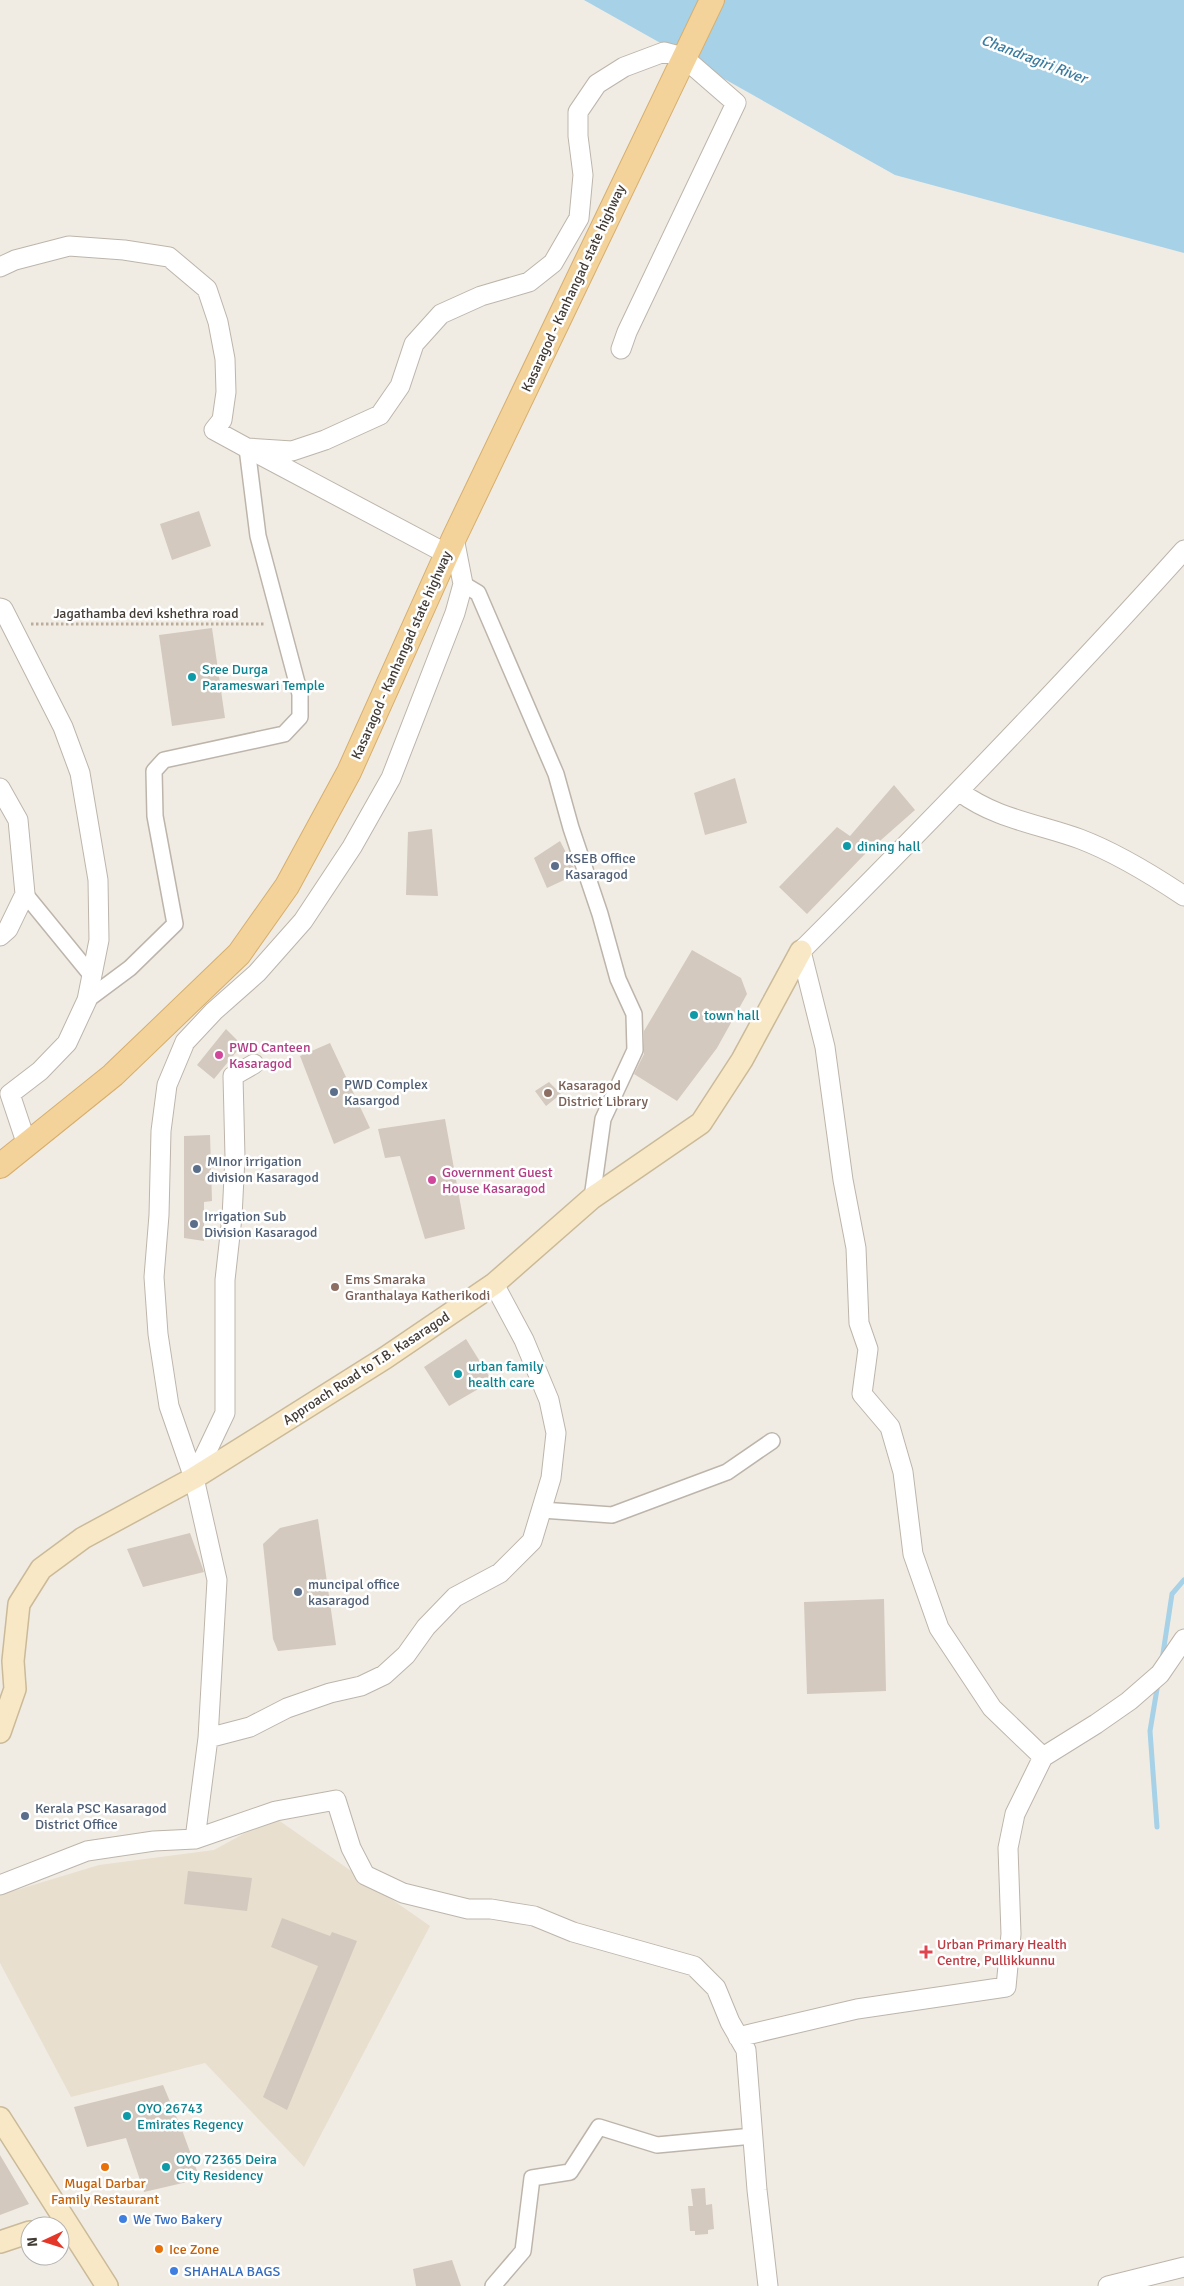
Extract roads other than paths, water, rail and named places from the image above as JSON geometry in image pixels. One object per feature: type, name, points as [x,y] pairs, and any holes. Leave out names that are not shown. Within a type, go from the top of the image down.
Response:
[{"type":"main road","name":"Kasaragod - Kanhangad state highway","points":[[0,1166],[113,1075],[239,954],[287,886],[349,772],[450,546],[712,0]]},
{"type":"main road","name":"Approach Road to T.B. Kasaragod","points":[[0,1732],[15,1688],[13,1661],[19,1604],[41,1569],[83,1538],[194,1478],[385,1358],[494,1284],[592,1198],[701,1123],[742,1060],[801,951]]},
{"type":"main road","points":[[0,2118],[54,2216]]},
{"type":"main road","points":[[0,2242],[20,2235]]},
{"type":"main road","points":[[70,2239],[107,2286]]},
{"type":"street","points":[[246,448],[292,451],[326,440],[380,415],[400,386],[414,344],[441,314],[481,296],[529,282],[553,263],[579,218],[582,175],[578,136],[578,112],[597,84],[624,67],[664,52],[683,57],[736,103],[627,332],[621,349]]},
{"type":"street","points":[[0,267],[16,260],[69,246],[124,250],[169,257],[206,289],[218,322],[226,359],[226,392],[222,420],[214,430],[246,448],[450,546],[464,584],[478,593],[556,774],[571,828],[600,914],[618,979],[634,1014],[635,1050],[603,1119],[592,1198]]},
{"type":"street","points":[[87,1000],[130,968],[175,924],[155,816],[154,772],[164,760],[284,734],[300,717],[300,694],[258,536],[246,448]]},
{"type":"street","points":[[1043,1757],[992,1708],[939,1628],[913,1554],[903,1472],[890,1427],[862,1394],[868,1349],[860,1323],[856,1248],[843,1180],[825,1047],[801,951],[960,792],[1084,662],[1184,550]]},
{"type":"street","points":[[195,1839],[208,1738],[217,1580],[194,1478],[169,1406],[158,1334],[154,1277],[159,1215],[161,1131],[167,1085],[185,1042],[214,1010],[257,973],[303,921],[352,847],[391,778],[452,621],[464,584]]},
{"type":"street","points":[[0,608],[4,609],[63,727],[80,773],[98,880],[99,940],[87,1000],[67,1043],[40,1071],[10,1094],[27,1145]]},
{"type":"street","points":[[0,788],[18,820],[26,894],[92,976]]},
{"type":"street","points":[[960,792],[977,805],[1015,820],[1080,839],[1146,870],[1184,896]]},
{"type":"street","points":[[0,936],[8,929],[26,894]]},
{"type":"street","points":[[194,1478],[226,1413],[225,1280],[232,1216],[235,1157],[232,1076],[254,1064]]},
{"type":"street","points":[[208,1738],[250,1727],[288,1708],[361,1686],[384,1675],[406,1655],[426,1627],[454,1597],[500,1573],[532,1541],[551,1478],[556,1433],[549,1400],[524,1340],[494,1284]]},
{"type":"street","points":[[542,1510],[612,1515],[727,1472],[772,1441]]},
{"type":"street","points":[[738,2037],[857,2009],[1006,1986],[1012,1934],[1008,1848],[1015,1814],[1043,1757],[1096,1724],[1160,1674],[1184,1638]]},
{"type":"street","points":[[0,1885],[87,1851],[154,1842],[195,1839],[276,1811],[336,1800],[352,1848],[365,1875],[403,1893],[468,1909],[534,1916],[574,1932],[694,1966],[716,1988],[738,2037],[746,2050],[757,2190],[768,2286]]},
{"type":"street","points":[[493,2286],[523,2251],[532,2178],[570,2172],[599,2127],[657,2146],[753,2136]]},
{"type":"street","points":[[1108,2286],[1184,2266]]},
{"type":"water","name":"Chandragiri River","points":[[584,0],[1184,0],[1184,253],[895,175]]},
{"type":"waterway","points":[[1162,1660],[1172,1594],[1184,1580]]},
{"type":"waterway","points":[[1157,1827],[1150,1731],[1158,1683]]},
{"type":"place","name":"Sree Durga Parameswari Temple","points":[[192,677]]},
{"type":"place","name":"dining hall","points":[[847,846]]},
{"type":"place","name":"KSEB Office Kasaragod","points":[[555,866]]},
{"type":"place","name":"town hall","points":[[694,1015]]},
{"type":"place","name":"PWD Canteen Kasaragod","points":[[219,1055]]},
{"type":"place","name":"PWD Complex Kasargod","points":[[334,1092]]},
{"type":"place","name":"Kasaragod District Library","points":[[548,1093]]},
{"type":"place","name":"MInor irrigation division Kasaragod","points":[[197,1169]]},
{"type":"place","name":"Government Guest House Kasaragod","points":[[432,1180]]},
{"type":"place","name":"Irrigation Sub Division Kasaragod","points":[[194,1224]]},
{"type":"place","name":"Ems Smaraka Granthalaya Katherikodi","points":[[335,1287]]},
{"type":"place","name":"urban family health care","points":[[458,1374]]},
{"type":"place","name":"muncipal office kasaragod","points":[[298,1592]]},
{"type":"place","name":"Kerala PSC Kasaragod District Office","points":[[25,1816]]},
{"type":"place","name":"Urban Primary Health Centre, Pullikkunnu","points":[[926,1952]]},
{"type":"place","name":"OYO 26743 Emirates Regency","points":[[127,2116]]},
{"type":"place","name":"Mugal Darbar Family Restaurant","points":[[105,2167]]},
{"type":"place","name":"OYO 72365 Deira City Residency","points":[[166,2167]]},
{"type":"place","name":"We Two Bakery","points":[[123,2219]]},
{"type":"place","name":"Ice Zone","points":[[159,2249]]},
{"type":"place","name":"SHAHALA BAGS","points":[[174,2271]]}]
